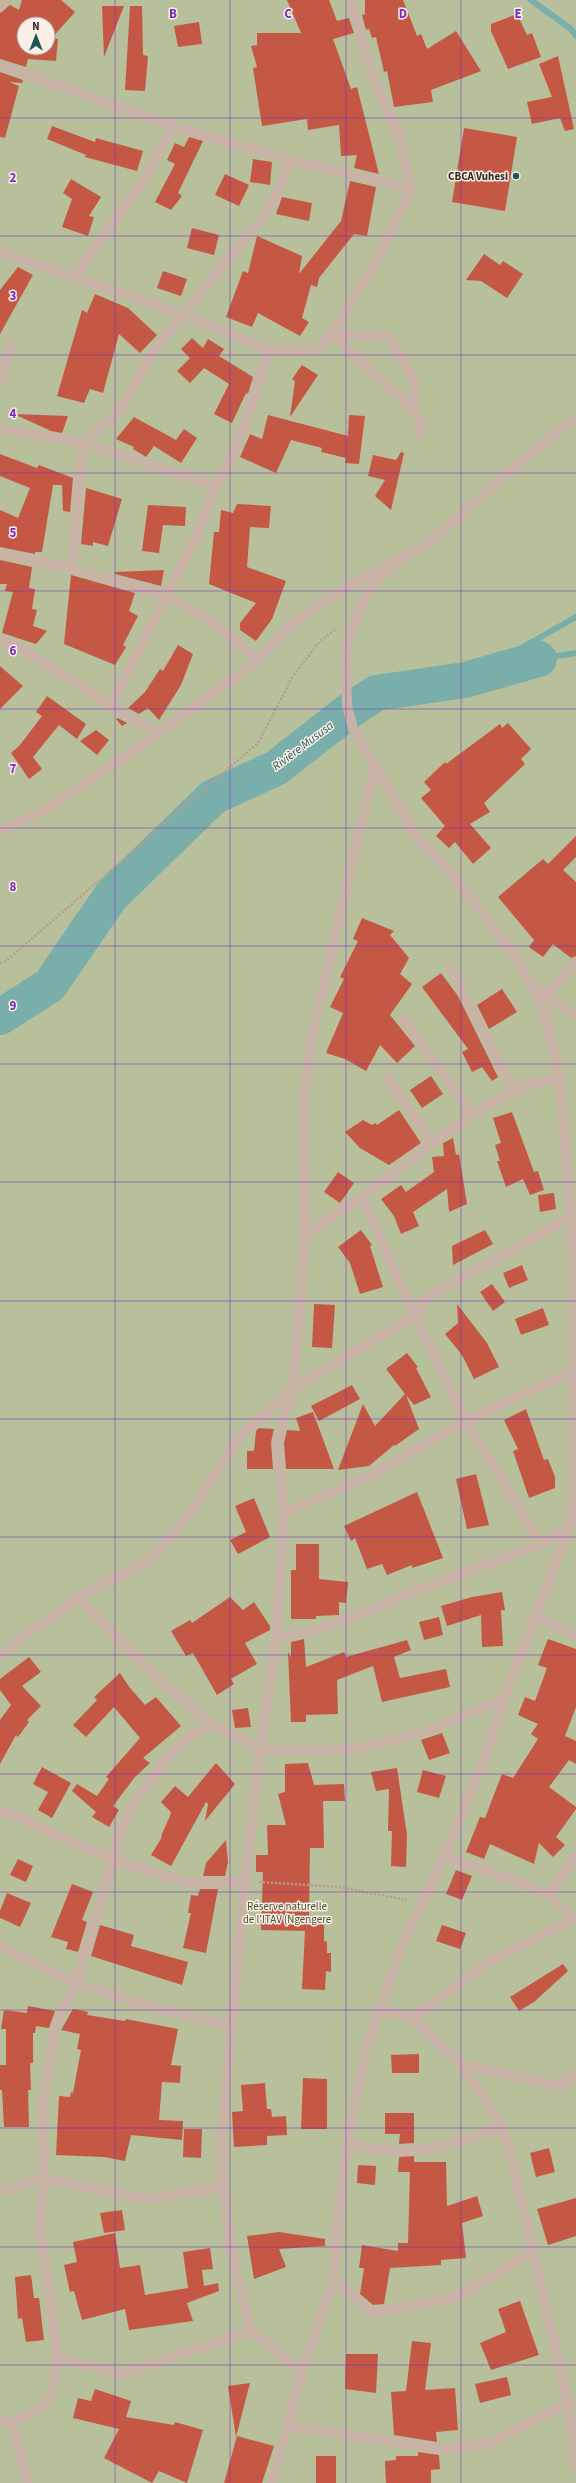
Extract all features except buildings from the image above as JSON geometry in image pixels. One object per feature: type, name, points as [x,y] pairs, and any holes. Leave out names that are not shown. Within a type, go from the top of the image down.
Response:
[{"type":"street","points":[[0,7],[5,0]]},
{"type":"street","points":[[0,252],[185,315],[269,350],[316,350],[332,334],[378,258],[411,188],[399,135],[372,74],[351,0]]},
{"type":"street","points":[[0,65],[173,126],[290,160],[411,188]]},
{"type":"street","points":[[74,277],[146,177],[173,126]]},
{"type":"street","points":[[72,569],[83,443],[121,410],[154,350],[185,315],[266,213],[281,185],[290,160]]},
{"type":"street","points":[[332,334],[414,410],[422,426],[418,434]]},
{"type":"street","points":[[332,334],[390,337],[414,382],[414,410]]},
{"type":"street","points":[[0,381],[11,346]]},
{"type":"street","points":[[111,706],[196,537],[216,486],[240,440],[269,350]]},
{"type":"street","points":[[0,831],[47,809],[159,734],[258,660],[289,626],[349,584],[429,544],[513,468],[576,417]]},
{"type":"street","points":[[0,429],[83,443],[216,486]]},
{"type":"street","points":[[0,553],[72,569],[167,595],[217,626],[258,660]]},
{"type":"street","points":[[272,2483],[302,2371],[334,2279],[337,2223],[347,2142],[366,2049],[401,1948],[426,1898],[481,1768],[504,1699],[570,1525],[574,1469],[573,1371],[575,1297],[571,1217],[560,1079],[545,1013],[517,958],[450,871],[416,837],[374,768],[353,728],[347,706],[346,658],[348,642],[358,613],[371,585],[407,556]]},
{"type":"street","points":[[0,639],[22,649],[111,706],[159,734]]},
{"type":"street","points":[[302,2371],[252,2331],[230,2245],[224,2187],[222,2131],[230,2026],[245,1882],[260,1750],[276,1639],[284,1513],[277,1442],[293,1388],[305,1235],[304,1094],[313,1032],[374,768]]},
{"type":"street","points":[[545,996],[576,962]]},
{"type":"street","points":[[450,967],[514,1092]]},
{"type":"street","points":[[532,988],[576,1016]]},
{"type":"street","points":[[404,1019],[472,1116]]},
{"type":"street","points":[[388,1078],[432,1143]]},
{"type":"street","points":[[305,1235],[362,1197],[432,1143],[472,1116],[531,1083],[560,1079]]},
{"type":"street","points":[[362,1197],[414,1316],[466,1421],[541,1544]]},
{"type":"street","points":[[0,1656],[29,1632],[61,1612],[77,1597],[148,1562],[192,1511],[238,1438],[293,1388],[414,1316],[426,1298],[571,1217]]},
{"type":"street","points":[[284,1513],[373,1474],[466,1421],[573,1371]]},
{"type":"street","points":[[276,1639],[320,1629],[423,1588],[541,1544],[570,1525]]},
{"type":"street","points":[[77,1597],[158,1680],[185,1700],[210,1724],[240,1738],[260,1750],[343,1750],[366,1747],[424,1732],[504,1699]]},
{"type":"street","points":[[535,1616],[576,1636]]},
{"type":"street","points":[[0,2422],[12,2422],[33,2413],[50,2397],[58,2358],[40,2228],[43,2179],[42,2104],[56,2024],[76,1983],[114,1860],[124,1822],[140,1795],[167,1758],[189,1738],[210,1724]]},
{"type":"street","points":[[0,1811],[17,1816],[58,1836],[114,1860],[188,1883],[245,1882]]},
{"type":"street","points":[[549,1894],[576,1856]]},
{"type":"street","points":[[412,2018],[486,1964],[575,1919],[549,1894],[505,1877],[444,1857]]},
{"type":"street","points":[[0,1946],[76,1983],[147,2006],[230,2026]]},
{"type":"street","points":[[380,2010],[412,2018],[462,2065],[502,2127],[510,2152],[572,2403],[576,2468]]},
{"type":"street","points":[[462,2065],[559,2086],[576,2075]]},
{"type":"street","points":[[347,2142],[365,2149],[407,2152],[458,2143],[502,2127]]},
{"type":"street","points":[[0,2191],[43,2179],[147,2199],[224,2187]]},
{"type":"street","points":[[334,2279],[372,2313],[457,2297],[534,2251]]},
{"type":"street","points":[[58,2358],[122,2374],[252,2331]]},
{"type":"street","points":[[288,2426],[442,2449],[486,2444],[572,2403]]},
{"type":"street","points":[[12,2422],[28,2483]]},
{"type":"path","points":[[0,962],[6,961],[258,744],[293,676],[321,640],[358,613]]},
{"type":"path","points":[[245,1882],[338,1887],[402,1900],[426,1898]]},
{"type":"green space","name":"Réserve naturelle de l'ITAV (Ngengere","points":[[0,0],[576,0],[576,2483],[0,2483]]},
{"type":"waterway","points":[[531,0],[571,29],[576,36]]},
{"type":"waterway","points":[[465,680],[576,617]]},
{"type":"waterway","name":"Rivière Mususa","points":[[539,659],[576,653]]},
{"type":"waterway","name":"Rivière Mususa","points":[[0,1017],[50,985],[111,896],[213,797],[276,768],[349,711],[376,693],[465,680],[539,659]]},
{"type":"place","name":"CBCA Vuhesi","points":[[516,176]]}]
